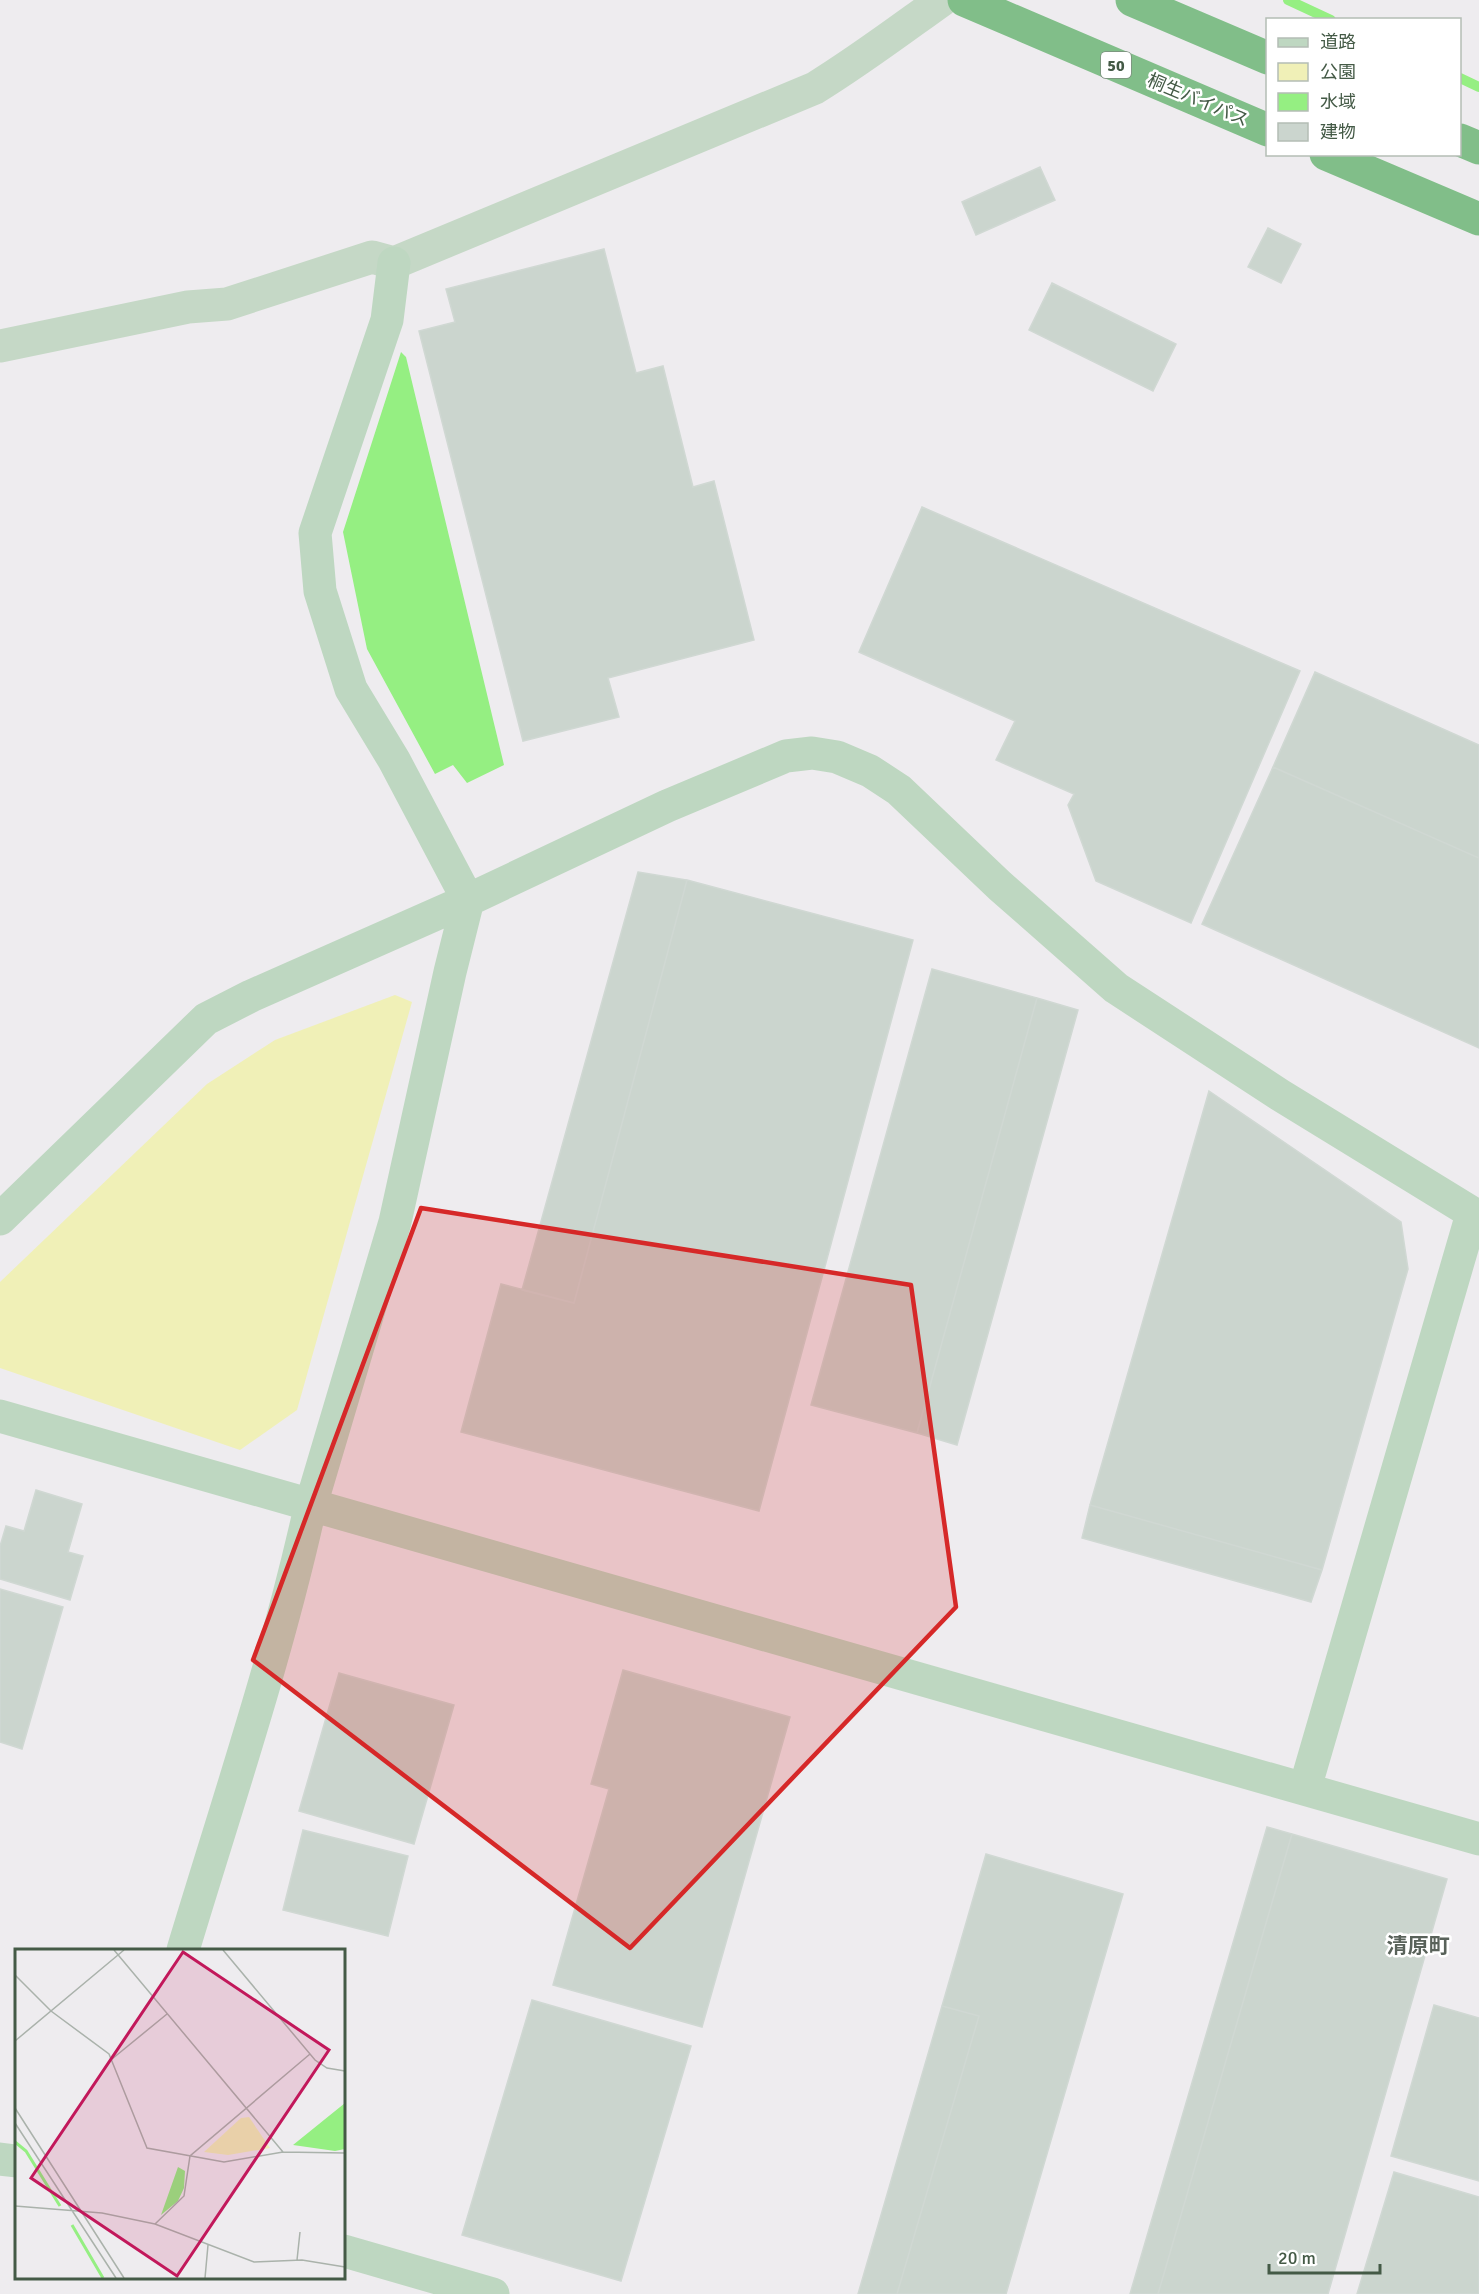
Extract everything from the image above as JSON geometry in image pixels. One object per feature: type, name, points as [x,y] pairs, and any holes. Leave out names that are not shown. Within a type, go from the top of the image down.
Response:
[{"type":"highway","name":"桐生バイパス","points":[[964,0],[1266,128]]},
{"type":"highway","points":[[1132,0],[1266,57]]},
{"type":"highway","points":[[1461,140],[1479,148]]},
{"type":"highway","points":[[1331,156],[1479,219]]},
{"type":"street","points":[[0,346],[188,307],[227,304],[372,257],[394,263],[815,88],[856,63],[885,39],[942,0]]},
{"type":"street","points":[[183,1949],[261,1689],[310,1508],[395,1222],[468,900],[394,760],[351,689],[320,591],[315,533],[387,320],[394,263]]},
{"type":"street","points":[[0,1219],[206,1019],[250,996],[468,900],[667,806],[786,756],[812,753],[837,757],[870,771],[899,790],[1000,886],[1116,988],[1280,1095],[1476,1215],[1305,1788]]},
{"type":"street","points":[[0,1416],[310,1508],[1479,1839]]},
{"type":"street","points":[[0,2159],[15,2161]]},
{"type":"street","points":[[345,2251],[493,2294]]},
{"type":"highlighted area","points":[[421,1208],[911,1285],[956,1607],[630,1948],[253,1660]]},
{"type":"green space","points":[[395,995],[412,1002],[297,1410],[240,1450],[0,1368],[0,1282],[207,1084],[275,1040]]},
{"type":"water","points":[[401,352],[406,357],[504,765],[467,783],[453,765],[435,774],[367,649],[343,532]]},
{"type":"building","points":[[1040,167],[1055,200],[976,235],[962,202]]},
{"type":"building","points":[[1268,228],[1301,244],[1281,283],[1248,267]]},
{"type":"building","points":[[604,249],[636,373],[663,366],[693,487],[714,481],[754,640],[608,678],[619,717],[523,741],[419,331],[455,322],[446,289]]},
{"type":"building","points":[[1052,283],[1176,344],[1153,391],[1029,330]]},
{"type":"building","points":[[922,507],[1300,671],[1191,923],[1096,881],[1068,805],[1074,794],[996,760],[1015,721],[859,652]]},
{"type":"building","points":[[1315,672],[1479,745],[1479,858],[1273,767]]},
{"type":"building","points":[[1273,767],[1479,858],[1479,1048],[1202,924]]},
{"type":"building","points":[[638,872],[687,880],[574,1303],[522,1290]]},
{"type":"building","points":[[687,880],[913,940],[759,1511],[461,1432],[501,1284],[574,1303]]},
{"type":"building","points":[[932,969],[1037,998],[917,1433],[811,1405]]},
{"type":"building","points":[[1037,998],[1078,1010],[957,1445],[917,1433]]},
{"type":"building","points":[[1209,1091],[1401,1222],[1408,1269],[1322,1570],[1090,1505]]},
{"type":"building","points":[[36,1490],[82,1504],[68,1552],[83,1556],[70,1600],[0,1579],[0,1546],[6,1526],[24,1531]]},
{"type":"building","points":[[1090,1505],[1322,1570],[1311,1602],[1082,1538]]},
{"type":"building","points":[[0,1589],[63,1607],[22,1749],[0,1742]]},
{"type":"building","points":[[623,1670],[790,1717],[702,2027],[553,1985],[609,1789],[591,1784]]},
{"type":"building","points":[[339,1673],[454,1705],[414,1844],[299,1811]]},
{"type":"building","points":[[1267,1827],[1292,1834],[1158,2294],[1130,2294]]},
{"type":"building","points":[[303,1830],[408,1856],[388,1936],[283,1910]]},
{"type":"building","points":[[1292,1834],[1447,1879],[1328,2294],[1158,2294]]},
{"type":"building","points":[[986,1854],[1123,1894],[1006,2294],[897,2294],[979,2016],[942,2006]]},
{"type":"building","points":[[532,2000],[691,2046],[621,2281],[462,2235]]},
{"type":"building","points":[[1434,2005],[1479,2018],[1479,2181],[1391,2156]]},
{"type":"building","points":[[942,2006],[979,2016],[897,2294],[858,2294]]},
{"type":"building","points":[[1394,2172],[1479,2197],[1479,2294],[1357,2294]]},
{"type":"waterway","points":[[1288,0],[1327,18]]},
{"type":"waterway","points":[[1461,78],[1479,87]]},
{"type":"district","name":"清原町","points":[[1418,1946]]}]
